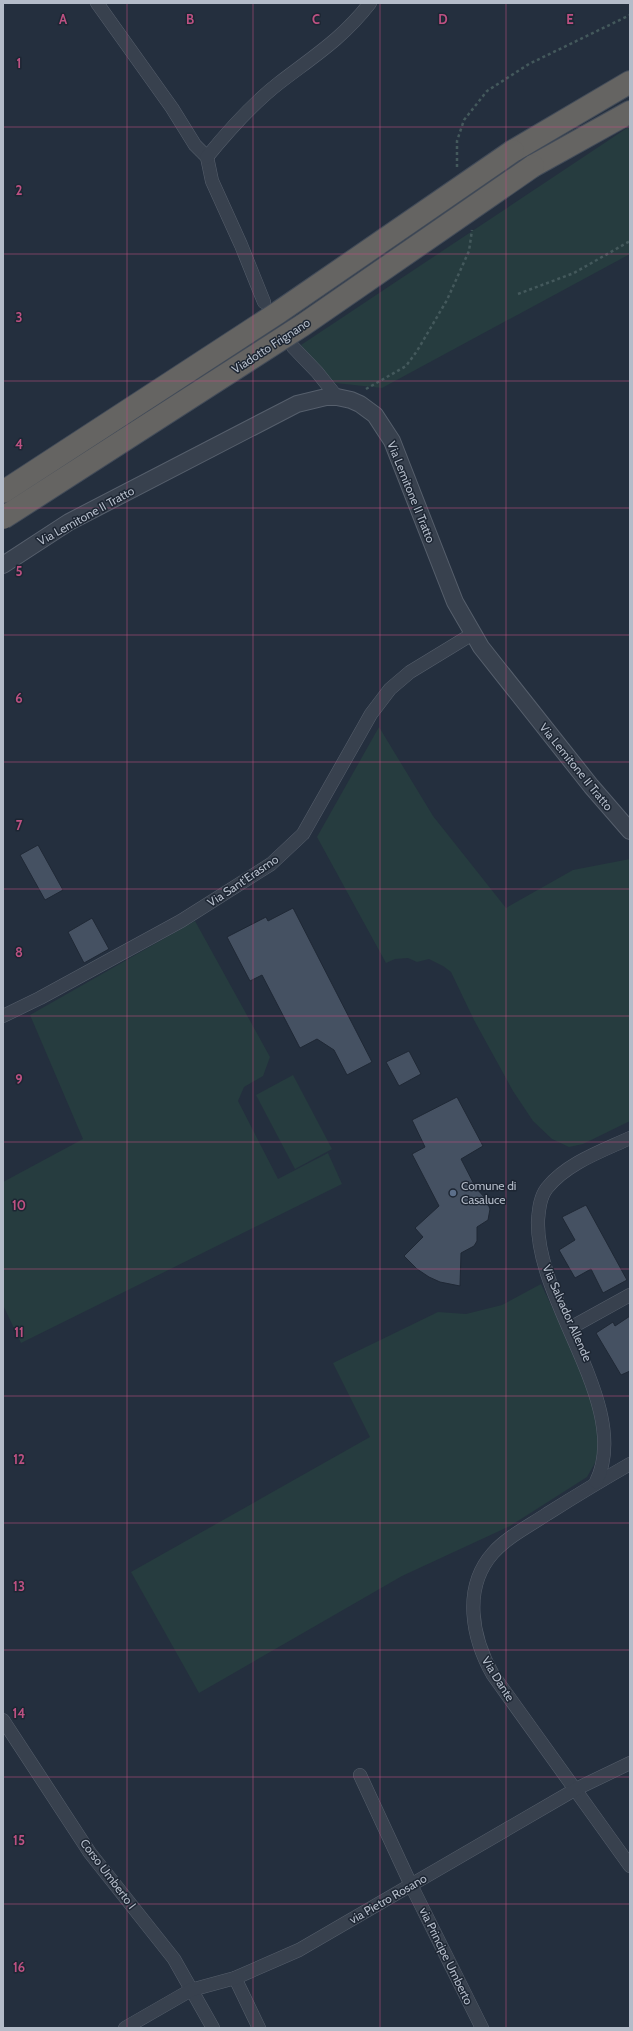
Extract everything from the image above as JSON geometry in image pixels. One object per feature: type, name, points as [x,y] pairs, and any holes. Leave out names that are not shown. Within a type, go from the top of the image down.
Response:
[{"type":"highway","name":"Viadotto Frignano","points":[[3,492],[279,312],[513,152],[630,82]]},
{"type":"highway","name":"Viadotto Frignano","points":[[3,518],[303,325],[533,166],[630,112]]},
{"type":"street","points":[[97,3],[172,108],[195,145],[207,157],[212,181],[241,245],[264,302]]},
{"type":"street","points":[[207,157],[253,106],[350,28],[370,3]]},
{"type":"street","points":[[293,347],[317,372],[337,397]]},
{"type":"street","name":"Via Lemitone II Tratto","points":[[3,565],[69,522],[297,404],[326,397],[337,397],[351,400],[360,404],[375,415],[392,441],[455,602],[481,647],[591,786],[630,831]]},
{"type":"street","name":"Via Sant'Erasmo","points":[[3,1016],[40,998],[181,921],[271,864],[303,834],[371,714],[390,689],[410,672],[474,633]]},
{"type":"street","name":"Via Salvador Allende","points":[[595,1483],[605,1470],[609,1457],[610,1425],[602,1391],[572,1327],[543,1258],[538,1226],[541,1200],[547,1189],[557,1178],[576,1164],[630,1138]]},
{"type":"street","points":[[572,1327],[630,1295]]},
{"type":"street","name":"Via Dante","points":[[630,1464],[595,1483],[509,1539],[494,1552],[485,1562],[480,1573],[475,1589],[473,1608],[478,1642],[493,1675],[630,1866]]},
{"type":"street","name":"Corso Umberto I","points":[[3,1720],[90,1853],[174,1959],[212,2028]]},
{"type":"street","name":"via Pietro Rosano","points":[[125,2028],[191,1990],[235,1978],[298,1950],[576,1790],[630,1763]]},
{"type":"street","name":"via Principe Umberto","points":[[360,1775],[411,1885],[482,2028]]},
{"type":"street","points":[[235,1978],[260,2028]]},
{"type":"path","points":[[518,294],[574,273],[630,241]]},
{"type":"green space","points":[[630,126],[630,254],[382,388],[335,383],[301,345]]},
{"type":"green space","points":[[379,727],[433,816],[506,908],[573,870],[630,859],[630,1121],[583,1144],[569,1147],[552,1139],[533,1121],[513,1091],[474,1020],[451,972],[429,959],[417,962],[408,958],[395,959],[386,963],[317,837]]},
{"type":"green space","points":[[195,921],[270,1057],[263,1076],[244,1087],[238,1101],[278,1179],[328,1153],[342,1184],[21,1343],[3,1305],[3,1182],[83,1139],[30,1015]]},
{"type":"green space","points":[[293,1075],[332,1149],[295,1169],[256,1095]]},
{"type":"green space","points":[[541,1284],[589,1385],[600,1443],[595,1463],[587,1477],[510,1526],[402,1576],[199,1693],[131,1572],[370,1437],[333,1363],[438,1312],[466,1314],[502,1305]]},
{"type":"building","points":[[38,845],[63,890],[45,900],[20,855]]},
{"type":"building","points":[[293,908],[372,1062],[347,1075],[334,1050],[317,1039],[300,1048],[262,975],[250,981],[227,937],[266,917],[268,921]]},
{"type":"building","points":[[92,918],[109,949],[84,963],[68,932]]},
{"type":"building","points":[[409,1051],[421,1074],[399,1086],[386,1062]]},
{"type":"building","name":"Comune di Casaluce","points":[[457,1097],[483,1146],[461,1159],[476,1188],[486,1199],[490,1209],[488,1220],[477,1227],[477,1241],[474,1246],[461,1253],[460,1286],[440,1282],[429,1277],[417,1269],[404,1256],[423,1237],[415,1228],[439,1206],[412,1154],[425,1147],[412,1120]]},
{"type":"building","points":[[586,1205],[627,1280],[603,1293],[591,1269],[575,1278],[559,1250],[575,1240],[562,1217]]},
{"type":"building","points":[[630,1316],[630,1371],[621,1375],[596,1333],[613,1322],[615,1326]]},
{"type":"place","name":"Comune di Casaluce","points":[[453,1193]]}]
